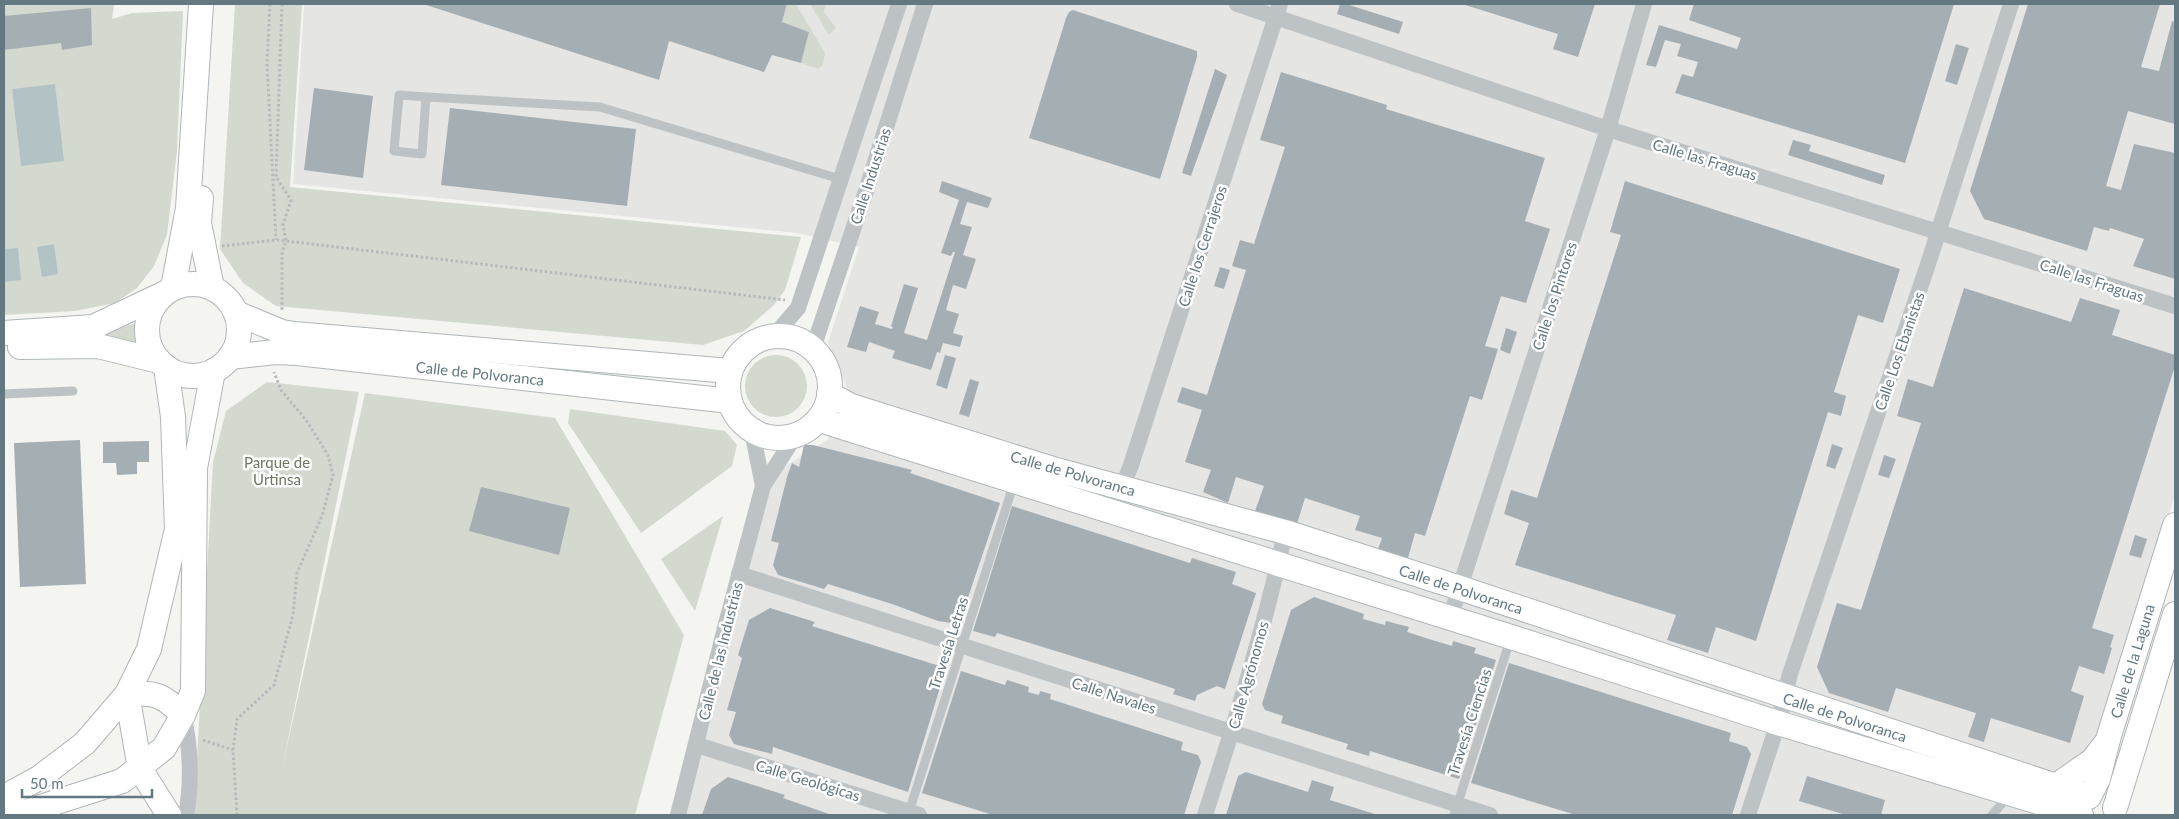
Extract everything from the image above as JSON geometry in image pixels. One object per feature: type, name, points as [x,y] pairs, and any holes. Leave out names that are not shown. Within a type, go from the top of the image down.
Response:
[{"type":"street","points":[[4,797],[40,778],[85,743],[128,694],[150,649],[177,529],[173,417],[162,364],[151,349],[147,336],[148,319],[154,306],[169,291],[188,208],[201,4]]},
{"type":"street","points":[[212,288],[200,223],[214,4]]},
{"type":"street","name":"Calle Industrias","points":[[774,336],[798,308],[899,4]]},
{"type":"street","name":"Calle Industrias","points":[[813,348],[925,4]]},
{"type":"street","name":"Calle las Fraguas","points":[[1238,4],[1278,10],[1608,129],[2175,306]]},
{"type":"street","name":"Calle los Pintores","points":[[1450,618],[1608,129],[1644,4]]},
{"type":"street","name":"Calle Los Ebanistas","points":[[1748,815],[1778,723],[1790,674],[1939,231],[2011,4]]},
{"type":"street","name":"Calle los Cerrajeros","points":[[1122,488],[1278,10]]},
{"type":"street","points":[[4,333],[94,327],[169,291],[189,284],[212,288],[228,299],[236,313],[239,334],[222,364],[195,468],[193,691],[183,715],[164,748],[137,779],[16,815]]},
{"type":"street","name":"Calle de Polvoranca","points":[[236,313],[297,353],[730,401]]},
{"type":"street","points":[[774,336],[793,338],[813,348],[824,363],[829,376],[830,394],[820,420],[796,436],[766,437],[752,431],[738,418],[730,401],[728,386],[730,371],[738,357],[749,346],[774,336]]},
{"type":"street","name":"Calle de Polvoranca","points":[[222,364],[279,342],[730,371]]},
{"type":"street","points":[[4,348],[98,346],[162,364],[186,376],[222,364]]},
{"type":"street","name":"Calle de Polvoranca","points":[[830,394],[851,406],[1122,488],[1286,532],[1460,588],[2056,786],[2085,809]]},
{"type":"street","name":"Calle de Polvoranca","points":[[820,420],[2032,803],[2085,809]]},
{"type":"street","name":"Calle de las Industrias","points":[[752,431],[763,486]]},
{"type":"street","name":"Calle de las Industrias","points":[[678,815],[763,486],[796,436]]},
{"type":"street","name":"Calle de la Laguna","points":[[2085,809],[2098,779],[2175,525]]},
{"type":"street","name":"Calle Agrónomos","points":[[1205,815],[1232,733],[1279,564],[1286,532]]},
{"type":"street","name":"Calle Navales","points":[[739,574],[1232,733],[1456,810],[1490,815]]},
{"type":"street","name":"Calle de la Laguna","points":[[2117,813],[2175,614]]},
{"type":"street","points":[[128,694],[149,692],[170,702],[183,715],[189,736],[189,801],[186,815]]},
{"type":"street","points":[[128,694],[137,779],[169,815]]},
{"type":"street","points":[[2056,786],[2093,760],[2108,742]]},
{"type":"street","name":"Calle Geológicas","points":[[697,745],[912,814]]},
{"type":"street","points":[[2085,809],[2098,794],[2108,796],[2117,813]]},
{"type":"lane","points":[[426,97],[422,154],[394,151],[399,95],[600,107],[840,179]]},
{"type":"lane","points":[[4,394],[73,391]]},
{"type":"lane","name":"Travesía Letras","points":[[912,814],[961,646],[1014,480]]},
{"type":"lane","name":"Travesía Ciencias","points":[[1456,810],[1511,637]]},
{"type":"lane","points":[[1992,815],[2005,800],[2032,803]]},
{"type":"path","points":[[270,4],[267,63],[276,240]]},
{"type":"path","points":[[237,815],[233,750],[237,719],[274,685],[293,616],[297,572],[322,516],[333,475],[328,455],[306,420],[281,390],[274,375],[279,342],[282,252],[286,241],[284,225],[291,200],[276,178],[282,4]]},
{"type":"path","points":[[204,248],[276,240],[286,241],[786,300],[798,308]]},
{"type":"shaded area","points":[[304,4],[2175,4],[2175,494],[2083,815],[680,815],[770,476],[828,439],[846,385],[828,342],[859,247],[797,233],[293,184]]},
{"type":"shaded area","points":[[55,84],[64,161],[21,166],[12,89]]},
{"type":"shaded area","points":[[54,244],[58,274],[42,277],[37,247]]},
{"type":"shaded area","points":[[18,248],[21,280],[4,282],[4,249]]},
{"type":"green space","points":[[4,4],[114,4],[112,19],[132,13],[183,11],[177,151],[167,235],[154,266],[137,288],[115,303],[75,311],[4,315]]},
{"type":"green space","points":[[235,4],[302,4],[290,187],[801,237],[785,290],[773,306],[744,331],[703,345],[276,306],[243,283],[220,249]]},
{"type":"green space","points":[[787,4],[796,4],[825,53],[823,65],[818,69],[801,63],[809,32],[782,22]]},
{"type":"green space","points":[[810,4],[826,4],[824,12],[836,28],[829,35]]},
{"type":"green space","points":[[138,323],[136,336],[139,346],[96,341],[96,332]]},
{"type":"green space","points":[[776,355],[793,360],[798,364],[802,369],[807,386],[802,403],[798,408],[793,412],[776,417],[759,412],[754,408],[750,403],[745,386],[750,369],[754,364],[759,360]]},
{"type":"green space","name":"Parque de Urtinsa","points":[[267,382],[359,392],[282,769],[365,393],[555,418],[684,635],[635,815],[194,815],[213,462],[226,411]]},
{"type":"green space","points":[[570,409],[725,431],[737,445],[732,466],[641,533],[568,423]]},
{"type":"green space","points":[[723,516],[695,611],[661,559]]},
{"type":"building","points":[[423,4],[787,4],[782,22],[809,32],[801,63],[772,55],[764,72],[669,41],[659,80]]},
{"type":"building","points":[[1340,4],[1346,4],[1403,22],[1399,34],[1337,14]]},
{"type":"building","points":[[1462,4],[1595,4],[1578,57],[1553,49],[1558,34]]},
{"type":"building","points":[[1694,4],[1954,4],[1905,163],[1675,93],[1682,74],[1693,77],[1698,62],[1677,56],[1681,44],[1665,40],[1656,67],[1646,65],[1659,25],[1737,49],[1741,38],[1689,20]]},
{"type":"building","points":[[2028,4],[2160,4],[2141,67],[2159,71],[2172,21],[2175,22],[2175,124],[2128,111],[2106,186],[2121,190],[2134,144],[2175,153],[2175,279],[2133,266],[2144,239],[2110,228],[2109,231],[2094,227],[2087,251],[1984,219],[1970,191]]},
{"type":"building","points":[[91,8],[92,45],[62,50],[61,43],[4,50],[4,16]]},
{"type":"building","points":[[1073,10],[1197,51],[1197,57],[1160,179],[1029,138],[1066,18],[1069,12]]},
{"type":"building","points":[[1956,44],[1969,48],[1957,85],[1945,81]]},
{"type":"building","points":[[1215,69],[1227,75],[1191,176],[1182,173]]},
{"type":"building","points":[[1281,72],[1387,105],[1386,109],[1545,158],[1525,221],[1550,229],[1526,303],[1501,296],[1485,346],[1498,349],[1482,400],[1470,396],[1425,536],[1415,533],[1408,558],[1378,549],[1382,538],[1355,530],[1360,516],[1305,498],[1297,524],[1255,511],[1264,486],[1236,477],[1228,503],[1203,492],[1211,470],[1185,462],[1202,410],[1177,402],[1182,387],[1207,395],[1246,270],[1232,266],[1240,240],[1254,244],[1285,147],[1260,140]]},
{"type":"building","points":[[314,88],[373,96],[363,178],[304,170]]},
{"type":"building","points":[[450,108],[636,129],[627,206],[441,185]]},
{"type":"building","points":[[1793,140],[1811,145],[1809,151],[1885,175],[1882,185],[1788,155]]},
{"type":"building","points":[[942,181],[992,198],[988,208],[967,202],[960,224],[972,227],[963,255],[976,259],[966,289],[953,285],[946,310],[959,314],[953,333],[963,336],[960,347],[943,343],[940,353],[937,352],[931,370],[892,358],[895,351],[869,342],[866,352],[847,347],[860,306],[879,312],[875,324],[892,329],[893,327],[891,326],[904,284],[918,288],[904,333],[927,340],[955,252],[951,256],[941,253],[959,200],[939,192]]},
{"type":"building","points":[[1625,181],[1900,269],[1883,323],[1858,315],[1834,392],[1846,396],[1841,416],[1828,412],[1756,641],[1716,627],[1708,653],[1667,640],[1676,615],[1515,565],[1529,523],[1504,514],[1511,490],[1537,498],[1621,235],[1610,232]]},
{"type":"building","points":[[1220,267],[1230,270],[1224,289],[1214,286]]},
{"type":"building","points":[[1964,288],[2071,322],[2080,298],[2120,310],[2112,335],[2175,355],[2175,366],[2092,628],[2114,635],[2110,647],[2112,648],[2104,674],[2079,666],[2071,691],[2084,696],[2070,743],[1991,718],[1984,742],[1968,737],[1976,713],[1896,688],[1888,712],[1829,693],[1817,667],[1837,603],[1861,610],[1921,423],[1897,416],[1908,379],[1933,387]]},
{"type":"building","points":[[1506,328],[1517,332],[1510,354],[1500,350]]},
{"type":"building","points":[[945,355],[956,358],[947,389],[936,385]]},
{"type":"building","points":[[970,379],[979,382],[969,417],[959,414]]},
{"type":"building","points":[[80,440],[86,584],[20,587],[14,443]]},
{"type":"building","points":[[149,441],[149,462],[137,462],[137,474],[117,475],[116,463],[103,463],[103,442]]},
{"type":"building","points":[[1832,444],[1843,448],[1835,469],[1826,466]]},
{"type":"building","points":[[804,445],[813,445],[912,470],[910,473],[1000,503],[959,624],[938,621],[828,584],[824,589],[778,575],[773,565],[779,543],[771,541],[787,477],[792,463],[799,467]]},
{"type":"building","points":[[1884,455],[1896,459],[1889,478],[1878,475]]},
{"type":"building","points":[[481,487],[570,508],[559,555],[469,531]]},
{"type":"building","points":[[1012,506],[1190,563],[1192,558],[1236,572],[1232,584],[1256,593],[1225,689],[1217,686],[1197,695],[1195,701],[1173,694],[1175,689],[1130,674],[997,633],[995,637],[973,631]]},
{"type":"building","points":[[2135,535],[2147,539],[2141,558],[2129,555]]},
{"type":"building","points":[[1314,597],[1364,614],[1363,619],[1385,625],[1386,621],[1409,627],[1407,632],[1452,646],[1453,641],[1476,648],[1474,653],[1496,660],[1459,779],[1370,751],[1369,756],[1346,749],[1348,744],[1281,723],[1283,716],[1265,710],[1262,704],[1291,610]]},
{"type":"building","points":[[770,608],[815,622],[812,626],[946,668],[908,792],[773,747],[772,754],[734,744],[729,735],[736,712],[727,710],[742,658],[738,655],[749,620]]},
{"type":"building","points":[[1509,663],[1731,733],[1729,741],[1747,747],[1751,754],[1732,815],[1576,815],[1471,783]]},
{"type":"building","points":[[961,671],[1005,685],[1007,680],[1029,687],[1028,692],[1039,695],[1040,691],[1051,694],[1050,699],[1183,742],[1181,750],[1198,755],[1201,762],[1184,815],[993,815],[922,793]]},
{"type":"building","points":[[1246,772],[1308,792],[1312,780],[1334,787],[1330,800],[1378,815],[1226,815],[1238,776]]},
{"type":"building","points":[[1807,776],[1885,800],[1881,815],[1846,815],[1799,801]]},
{"type":"building","points":[[728,777],[785,795],[783,798],[832,815],[702,815],[711,789]]}]
